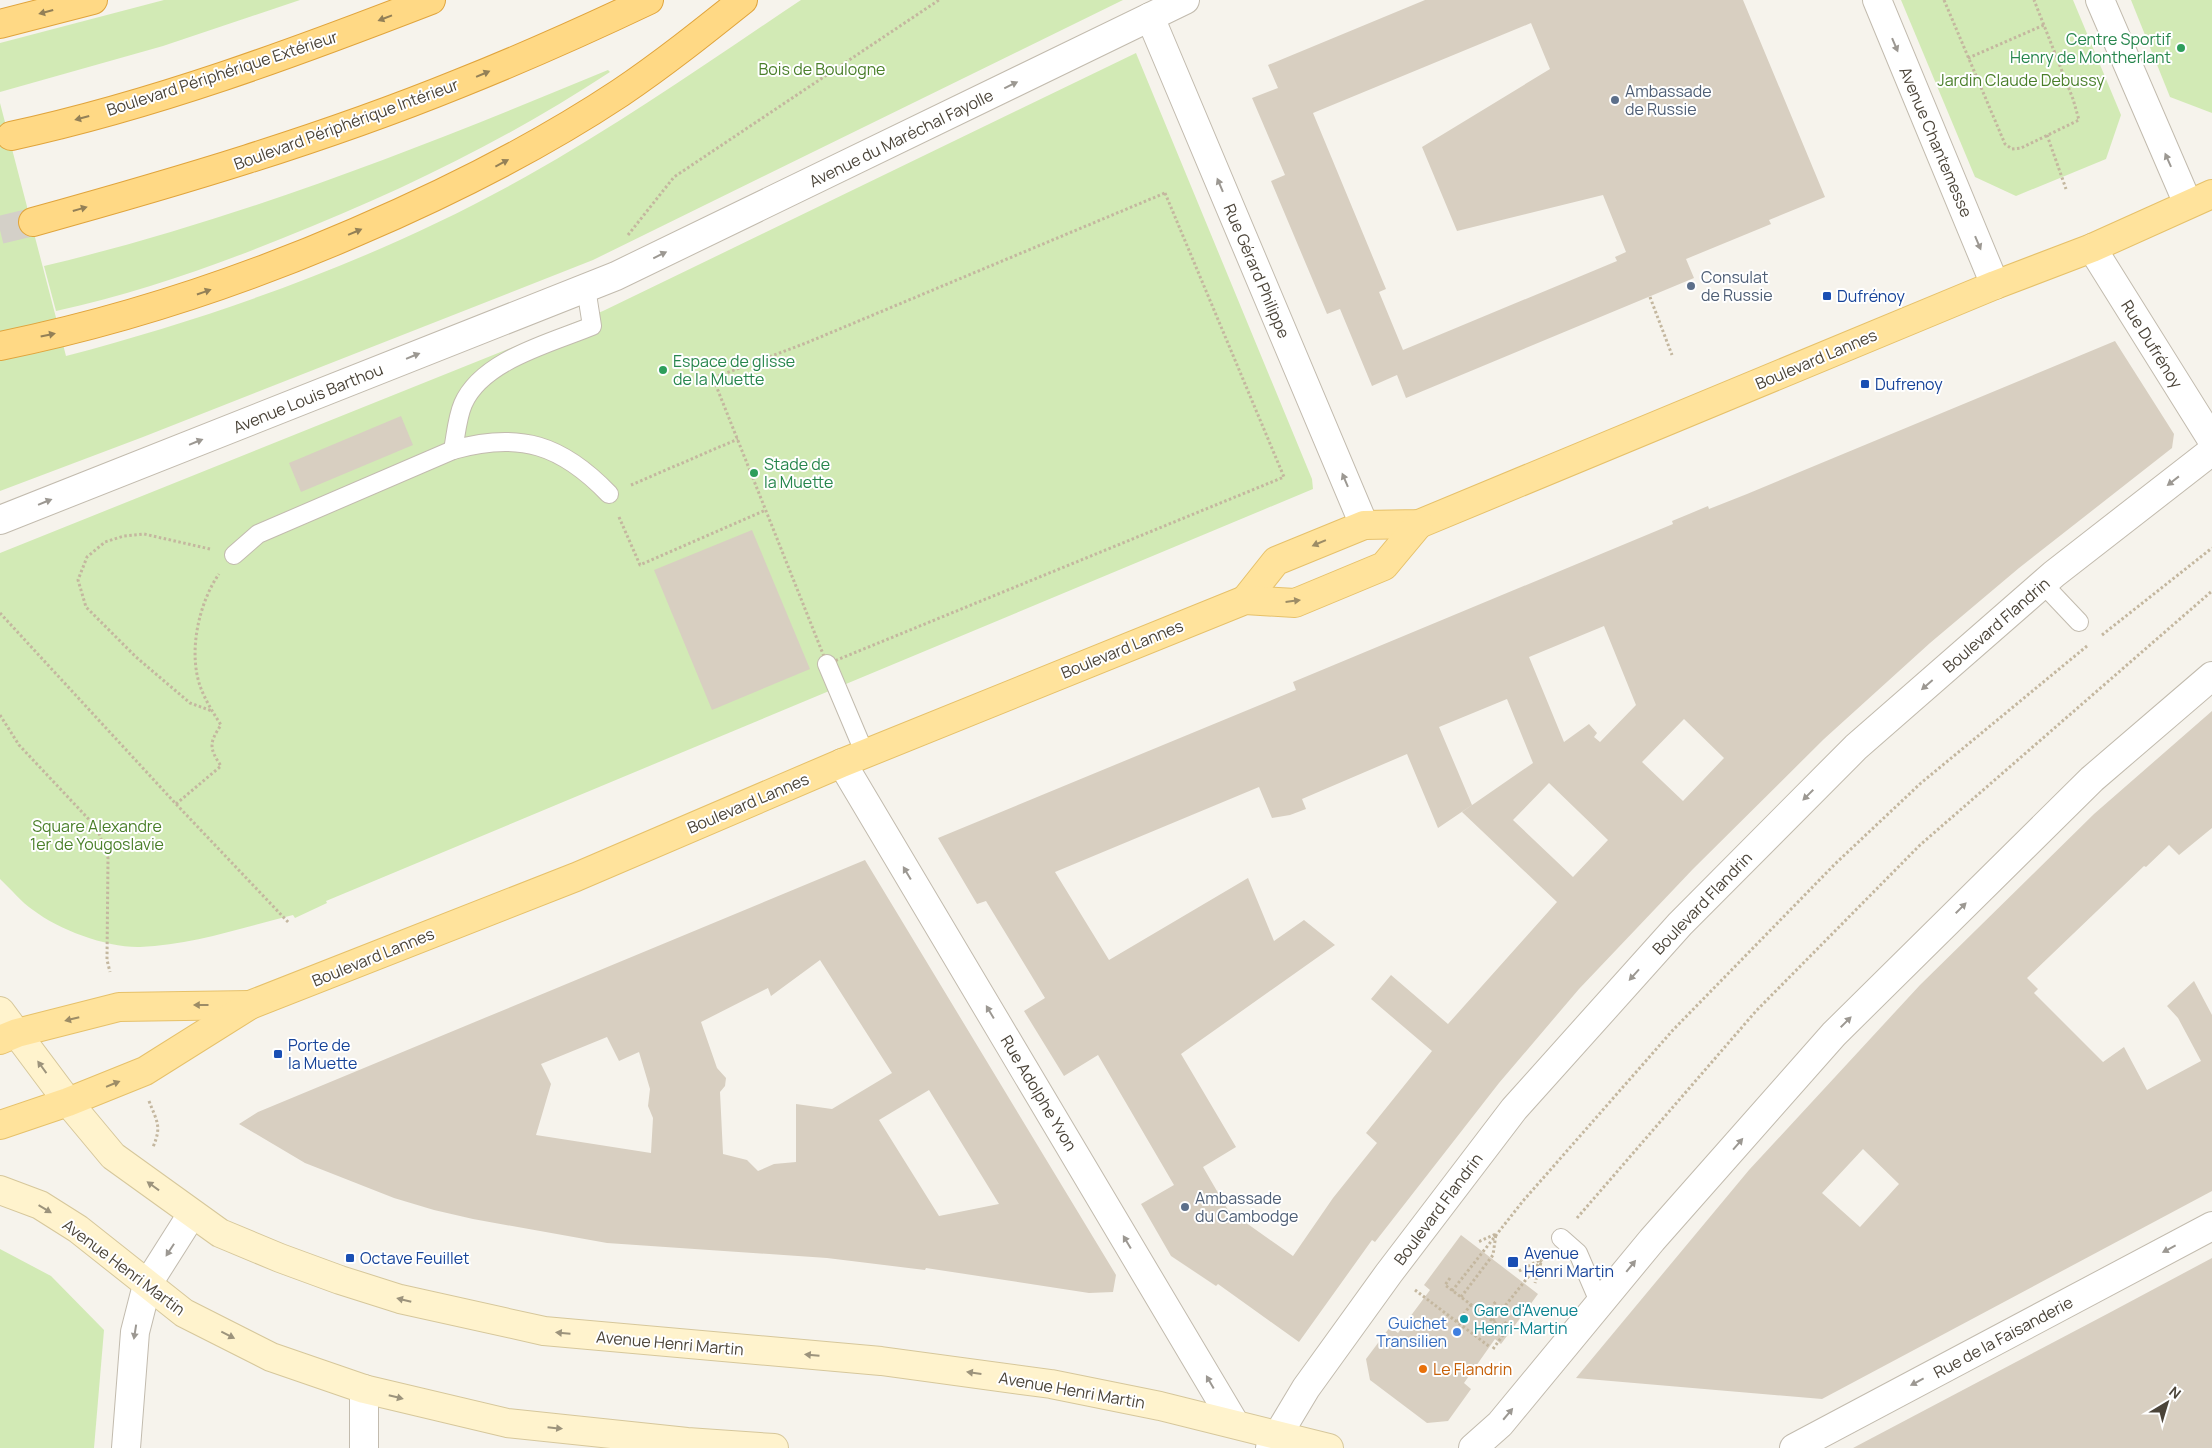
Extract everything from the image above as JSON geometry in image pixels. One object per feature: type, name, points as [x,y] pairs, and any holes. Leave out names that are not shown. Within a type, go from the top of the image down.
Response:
[{"type":"highway","points":[[0,24],[93,0]]},
{"type":"highway","name":"Boulevard Périphérique Extérieur","points":[[11,136],[100,113],[214,79],[333,38],[431,0]]},
{"type":"highway","name":"Boulevard Périphérique Intérieur","points":[[33,222],[157,188],[338,129],[457,85],[563,41],[649,0]]},
{"type":"highway","points":[[0,346],[67,331],[186,298],[245,278],[414,208],[541,142],[621,92],[706,30],[743,0]]},
{"type":"main road","name":"Boulevard Lannes","points":[[1244,600],[1276,561],[1364,525],[1420,524],[1995,285],[2092,248],[2200,199]]},
{"type":"main road","name":"Boulevard Lannes","points":[[0,1125],[68,1102],[144,1071],[250,1005],[576,877],[853,758],[1244,600],[1295,603],[1384,566],[1420,524]]},
{"type":"main road","name":"Boulevard Lannes","points":[[8,1036],[119,1007],[250,1005]]},
{"type":"main road","name":"Avenue Henri Martin","points":[[0,1011],[8,1036],[68,1102],[113,1156],[220,1233],[340,1280],[400,1299],[544,1331],[919,1366],[1051,1384],[1160,1406],[1235,1424],[1274,1441],[1329,1448]]},
{"type":"main road","name":"Avenue Henri Martin","points":[[0,1190],[40,1205],[70,1225],[184,1313],[270,1357],[364,1389],[507,1423],[688,1442],[774,1448]]},
{"type":"street","name":"Avenue du Maréchal Fayolle","points":[[616,276],[1185,0]]},
{"type":"street","name":"Avenue Chantemesse","points":[[1876,0],[1995,285]]},
{"type":"street","points":[[2100,0],[2200,199]]},
{"type":"street","name":"Rue Gérard Philippe","points":[[1150,17],[1364,525]]},
{"type":"street","name":"Rue Dufrénoy","points":[[2092,248],[2212,440]]},
{"type":"street","name":"Avenue Louis Barthou","points":[[0,520],[616,276]]},
{"type":"street","name":"Boulevard Flandrin","points":[[1274,1441],[1302,1394],[1350,1327],[1514,1109],[1680,924],[1856,747],[2043,584],[2212,451]]},
{"type":"street","points":[[1474,1448],[1500,1424],[1652,1240],[1834,1034],[2092,779],[2212,676]]},
{"type":"street","name":"Rue Adolphe Yvon","points":[[853,758],[1235,1424]]},
{"type":"street","points":[[126,1448],[135,1332],[147,1285],[192,1214]]},
{"type":"street","name":"Rue de la Faisanderie","points":[[1794,1448],[2212,1226]]},
{"type":"street","points":[[364,1389],[364,1448]]},
{"type":"lane","points":[[453,450],[463,405],[473,388],[489,371],[514,358],[592,326],[586,288]]},
{"type":"lane","points":[[234,555],[258,534],[453,450],[477,443],[506,441],[536,446],[564,456],[588,472],[609,494]]},
{"type":"lane","points":[[2043,584],[2078,622]]},
{"type":"lane","points":[[828,664],[853,758]]},
{"type":"lane","points":[[1561,1238],[1578,1254],[1600,1304]]},
{"type":"path","points":[[627,236],[674,176],[940,0]]},
{"type":"path","points":[[1944,0],[2004,144],[2012,149],[2021,148],[2079,120],[2073,98],[2034,0]]},
{"type":"path","points":[[1968,58],[2044,25]]},
{"type":"path","points":[[2047,135],[2066,189]]},
{"type":"path","points":[[1165,194],[1284,477],[828,664],[766,510],[713,378],[806,343],[1165,194]]},
{"type":"path","points":[[1650,297],[1672,355]]},
{"type":"path","points":[[738,439],[609,494],[640,564],[766,510]]},
{"type":"path","points":[[176,804],[221,766],[211,746],[213,738],[221,725],[201,690],[197,668],[198,622],[204,601],[212,584],[234,555],[144,534],[124,536],[105,542],[87,558],[78,580],[86,607],[136,657],[190,703],[212,711]]},
{"type":"path","points":[[2100,636],[2212,548]]},
{"type":"path","points":[[1574,1222],[1756,1011],[1920,845],[2212,591]]},
{"type":"path","points":[[0,613],[176,804],[289,923]]},
{"type":"path","points":[[1452,1291],[1496,1234],[1673,1030],[1835,864],[1921,783],[2093,642]]},
{"type":"path","points":[[0,715],[19,744],[97,828],[108,858],[107,960],[110,972]]},
{"type":"path","points":[[147,1096],[159,1133],[150,1156]]},
{"type":"path","points":[[1478,1242],[1496,1234]]},
{"type":"path","points":[[1460,1297],[1493,1255],[1496,1234]]},
{"type":"path","points":[[1493,1322],[1548,1252]]},
{"type":"path","points":[[1519,1271],[1542,1259]]},
{"type":"path","points":[[1535,1283],[1542,1259]]},
{"type":"path","points":[[1416,1291],[1492,1348],[1506,1331],[1445,1285],[1450,1278]]},
{"type":"path","points":[[1485,1316],[1497,1300]]},
{"type":"path","points":[[1457,1322],[1471,1304]]},
{"type":"path","points":[[1502,1328],[1506,1321]]},
{"type":"green space","points":[[164,0],[300,0],[163,46],[0,92],[0,43]]},
{"type":"green space","name":"Bois de Boulogne","points":[[801,0],[1123,0],[593,260],[143,437],[0,491],[0,103],[66,356],[126,340],[244,302],[302,281],[417,232],[527,176],[597,135]]},
{"type":"green space","name":"Jardin Claude Debussy","points":[[1901,0],[2073,0],[2121,115],[2106,159],[2016,196],[1975,177]]},
{"type":"green space","name":"Centre Sportif Henry de Montherlant","points":[[2131,0],[2212,0],[2212,113],[2170,97]]},
{"type":"green space","name":"Stade de la Muette","points":[[1136,53],[1312,479],[1313,489],[326,901],[327,903],[295,918],[293,915],[218,935],[179,943],[127,947],[99,941],[56,924],[29,907],[0,879],[0,553],[603,311]]},
{"type":"green space","points":[[608,70],[610,72],[571,97],[491,143],[451,164],[368,202],[283,238],[199,270],[114,297],[56,311],[44,266],[188,227],[259,204],[400,153]]},
{"type":"green space","points":[[0,1249],[51,1276],[104,1330],[94,1448],[0,1448]]},
{"type":"building","points":[[1425,0],[1743,0],[1825,197],[1769,220],[1771,224],[1686,259],[1694,278],[1406,398],[1397,375],[1372,386],[1340,309],[1327,314],[1271,181],[1285,175],[1252,98],[1278,88],[1268,65]],"holes":[[[1531,23],[1550,69],[1422,147],[1457,231],[1603,195],[1626,252],[1615,257],[1617,261],[1403,350],[1379,292],[1386,289],[1313,113]]]},
{"type":"building","points":[[2115,341],[2174,434],[2172,448],[2019,568],[1930,643],[1824,739],[1693,869],[1579,989],[1499,1083],[1375,1242],[1372,1240],[1299,1342],[1218,1284],[1216,1286],[1171,1256],[1141,1204],[1174,1185],[1098,1055],[1064,1076],[1024,1011],[1045,998],[986,901],[977,904],[938,838],[1296,690],[1293,682],[1673,524],[1672,521],[1708,506],[1709,509]],"holes":[[[1604,626],[1636,705],[1600,742],[1594,737],[1597,733],[1589,724],[1564,742],[1529,657]],[[1507,699],[1533,763],[1462,812],[1557,902],[1448,1024],[1391,975],[1371,999],[1432,1051],[1366,1133],[1377,1143],[1333,1198],[1293,1256],[1228,1210],[1203,1167],[1236,1147],[1181,1054],[1335,945],[1304,920],[1274,941],[1248,878],[1109,960],[1055,872],[1259,787],[1272,818],[1290,815],[1306,809],[1302,799],[1407,754],[1438,828],[1472,805],[1439,727]],[[1684,719],[1724,758],[1683,801],[1642,762]],[[1549,783],[1608,840],[1573,877],[1513,820]]]},
{"type":"building","points":[[401,416],[413,445],[301,492],[289,463]]},
{"type":"building","points":[[752,530],[810,669],[712,710],[654,570]]},
{"type":"building","points":[[2212,711],[2212,828],[2179,855],[2169,845],[2146,867],[2144,866],[2027,978],[2038,989],[2034,993],[2103,1062],[2124,1047],[2147,1090],[2201,1061],[2178,1018],[2167,1006],[2194,981],[2212,1015],[2212,1191],[1822,1399],[1576,1378],[1749,1170],[1920,985],[2094,814]],"holes":[[[1863,1149],[1899,1184],[1860,1227],[1822,1193]]]},
{"type":"building","points":[[865,860],[1116,1275],[1113,1292],[1089,1293],[926,1268],[925,1270],[827,1258],[607,1243],[473,1219],[394,1198],[305,1163],[239,1124],[258,1112]],"holes":[[[820,960],[892,1073],[832,1109],[796,1104],[796,1162],[774,1164],[758,1171],[747,1160],[723,1154],[720,1092],[725,1086],[726,1078],[717,1068],[701,1022],[768,988],[771,996]],[[607,1037],[619,1061],[639,1052],[650,1089],[648,1106],[653,1118],[651,1153],[536,1135],[551,1084],[541,1064]],[[929,1090],[999,1204],[939,1216],[879,1120]]]},
{"type":"building","name":"Gare d'Avenue Henri-Martin","points":[[1461,1235],[1538,1294],[1501,1344],[1495,1339],[1464,1383],[1471,1389],[1448,1421],[1427,1423],[1370,1380],[1366,1359],[1390,1327],[1398,1333],[1430,1290],[1424,1285]]},
{"type":"building","points":[[2212,1258],[2212,1448],[1853,1448],[2109,1313]]},
{"type":"tunnel","points":[[0,230],[33,222]]},
{"type":"place","name":"Centre Sportif Henry de Montherlant","points":[[2181,48]]},
{"type":"place","name":"Ambassade de Russie","points":[[1615,100]]},
{"type":"place","name":"Consulat de Russie","points":[[1691,286]]},
{"type":"place","name":"Dufrénoy","points":[[1827,296]]},
{"type":"place","name":"Espace de glisse de la Muette","points":[[663,370]]},
{"type":"place","name":"Dufrenoy","points":[[1865,384]]},
{"type":"place","name":"Stade de la Muette","points":[[754,473]]},
{"type":"place","name":"Porte de la Muette","points":[[278,1054]]},
{"type":"place","name":"Ambassade du Cambodge","points":[[1185,1207]]},
{"type":"place","name":"Octave Feuillet","points":[[350,1258]]},
{"type":"place","name":"Avenue Henri Martin","points":[[1513,1262]]},
{"type":"place","name":"Gare d'Avenue Henri-Martin","points":[[1464,1319]]},
{"type":"place","name":"Guichet Transilien","points":[[1457,1332]]},
{"type":"place","name":"Le Flandrin","points":[[1423,1369]]},
{"type":"park label","name":"Square Alexandre 1er de Yougoslavie","points":[[97,835]]}]
